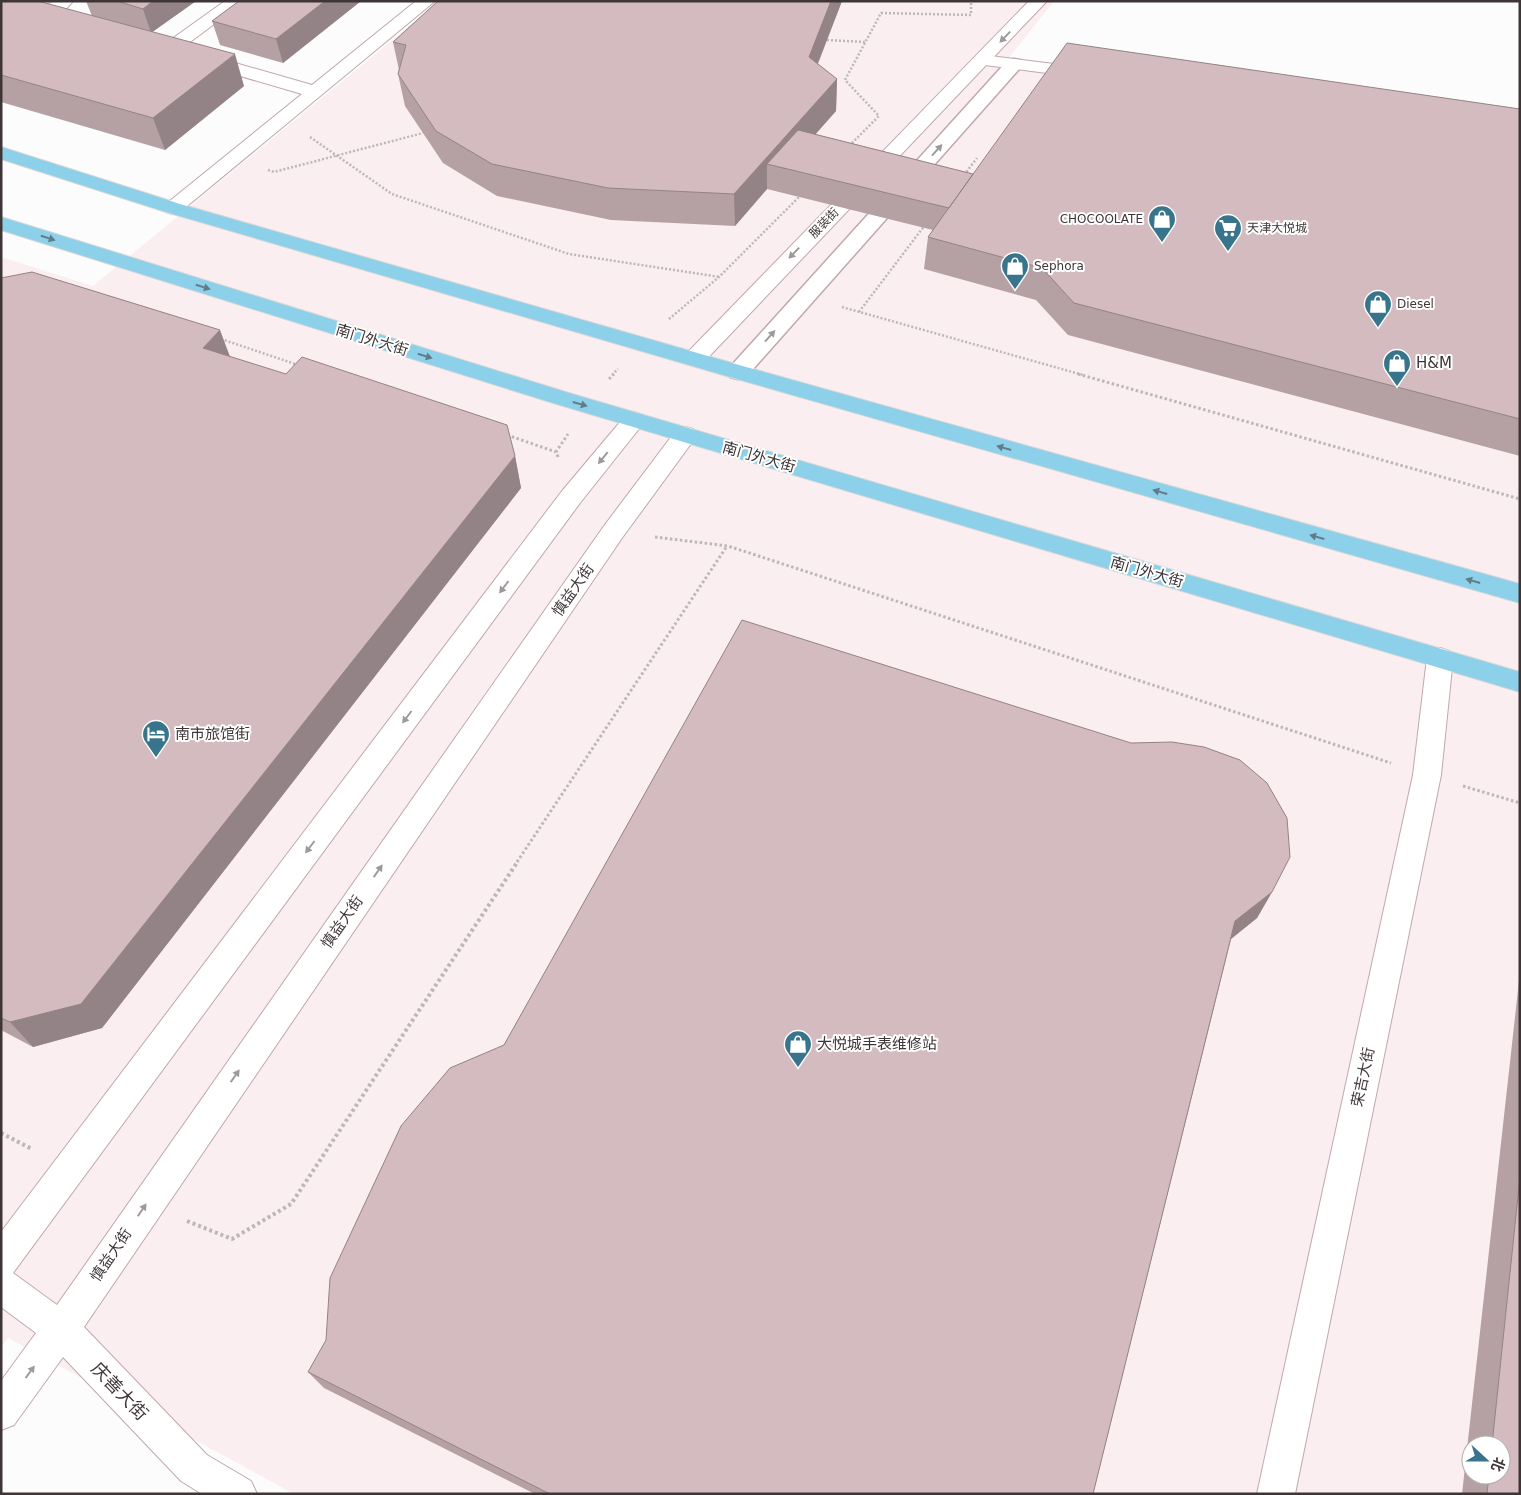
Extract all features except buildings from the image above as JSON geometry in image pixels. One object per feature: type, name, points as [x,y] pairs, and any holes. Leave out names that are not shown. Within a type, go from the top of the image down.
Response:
[{"type":"main road","points":[[1,153],[173,208],[694,360],[1520,594]]},
{"type":"main road","name":"南门外大街","points":[[2,224],[586,406],[1520,682]]},
{"type":"street","points":[[61,20],[36,12],[65,1]]},
{"type":"street","points":[[168,50],[237,1]]},
{"type":"street","points":[[173,208],[427,1]]},
{"type":"street","name":"服装街","points":[[694,360],[1039,1]]},
{"type":"street","points":[[150,45],[316,92]]},
{"type":"street","points":[[983,60],[1104,76]]},
{"type":"street","points":[[1,1261],[571,497],[634,420]]},
{"type":"street","name":"慎益大街","points":[[1,1412],[61,1329],[613,532],[685,435]]},
{"type":"street","name":"荣吉大街","points":[[1276,1494],[1427,775],[1440,658]]},
{"type":"street","name":"庆善大街","points":[[1,1286],[61,1329],[194,1468],[238,1494]]},
{"type":"lane","points":[[738,372],[1014,64]]},
{"type":"path","points":[[844,151],[879,116],[845,80],[881,12],[971,15],[971,1]]},
{"type":"path","points":[[827,40],[865,42]]},
{"type":"path","points":[[304,133],[392,194],[569,254],[764,285]]},
{"type":"path","points":[[234,159],[274,172],[423,133]]},
{"type":"path","points":[[961,178],[979,155]]},
{"type":"path","points":[[556,452],[586,406],[640,344],[719,277],[803,193]]},
{"type":"path","points":[[859,312],[931,218]]},
{"type":"path","points":[[805,297],[1520,499]]},
{"type":"path","points":[[218,338],[302,366]]},
{"type":"path","points":[[500,433],[556,452]]},
{"type":"path","points":[[556,452],[571,497]]},
{"type":"path","points":[[613,532],[728,546],[1520,804]]},
{"type":"path","points":[[146,1205],[232,1239],[291,1204],[728,546]]},
{"type":"shaded area","points":[[440,1],[1054,1],[1008,59],[1520,128],[1520,1494],[294,1494],[8,1338],[1,1347],[1,257],[93,286]]},
{"type":"place","name":"CHOCOOLATE","points":[[1162,243]]},
{"type":"place","name":"天津大悦城","points":[[1228,252]]},
{"type":"place","name":"Sephora","points":[[1015,290]]},
{"type":"place","name":"Diesel","points":[[1378,328]]},
{"type":"place","name":"H&M","points":[[1397,387]]},
{"type":"place","name":"南市旅馆街","points":[[156,758]]},
{"type":"place","name":"大悦城手表维修站","points":[[798,1068]]}]
